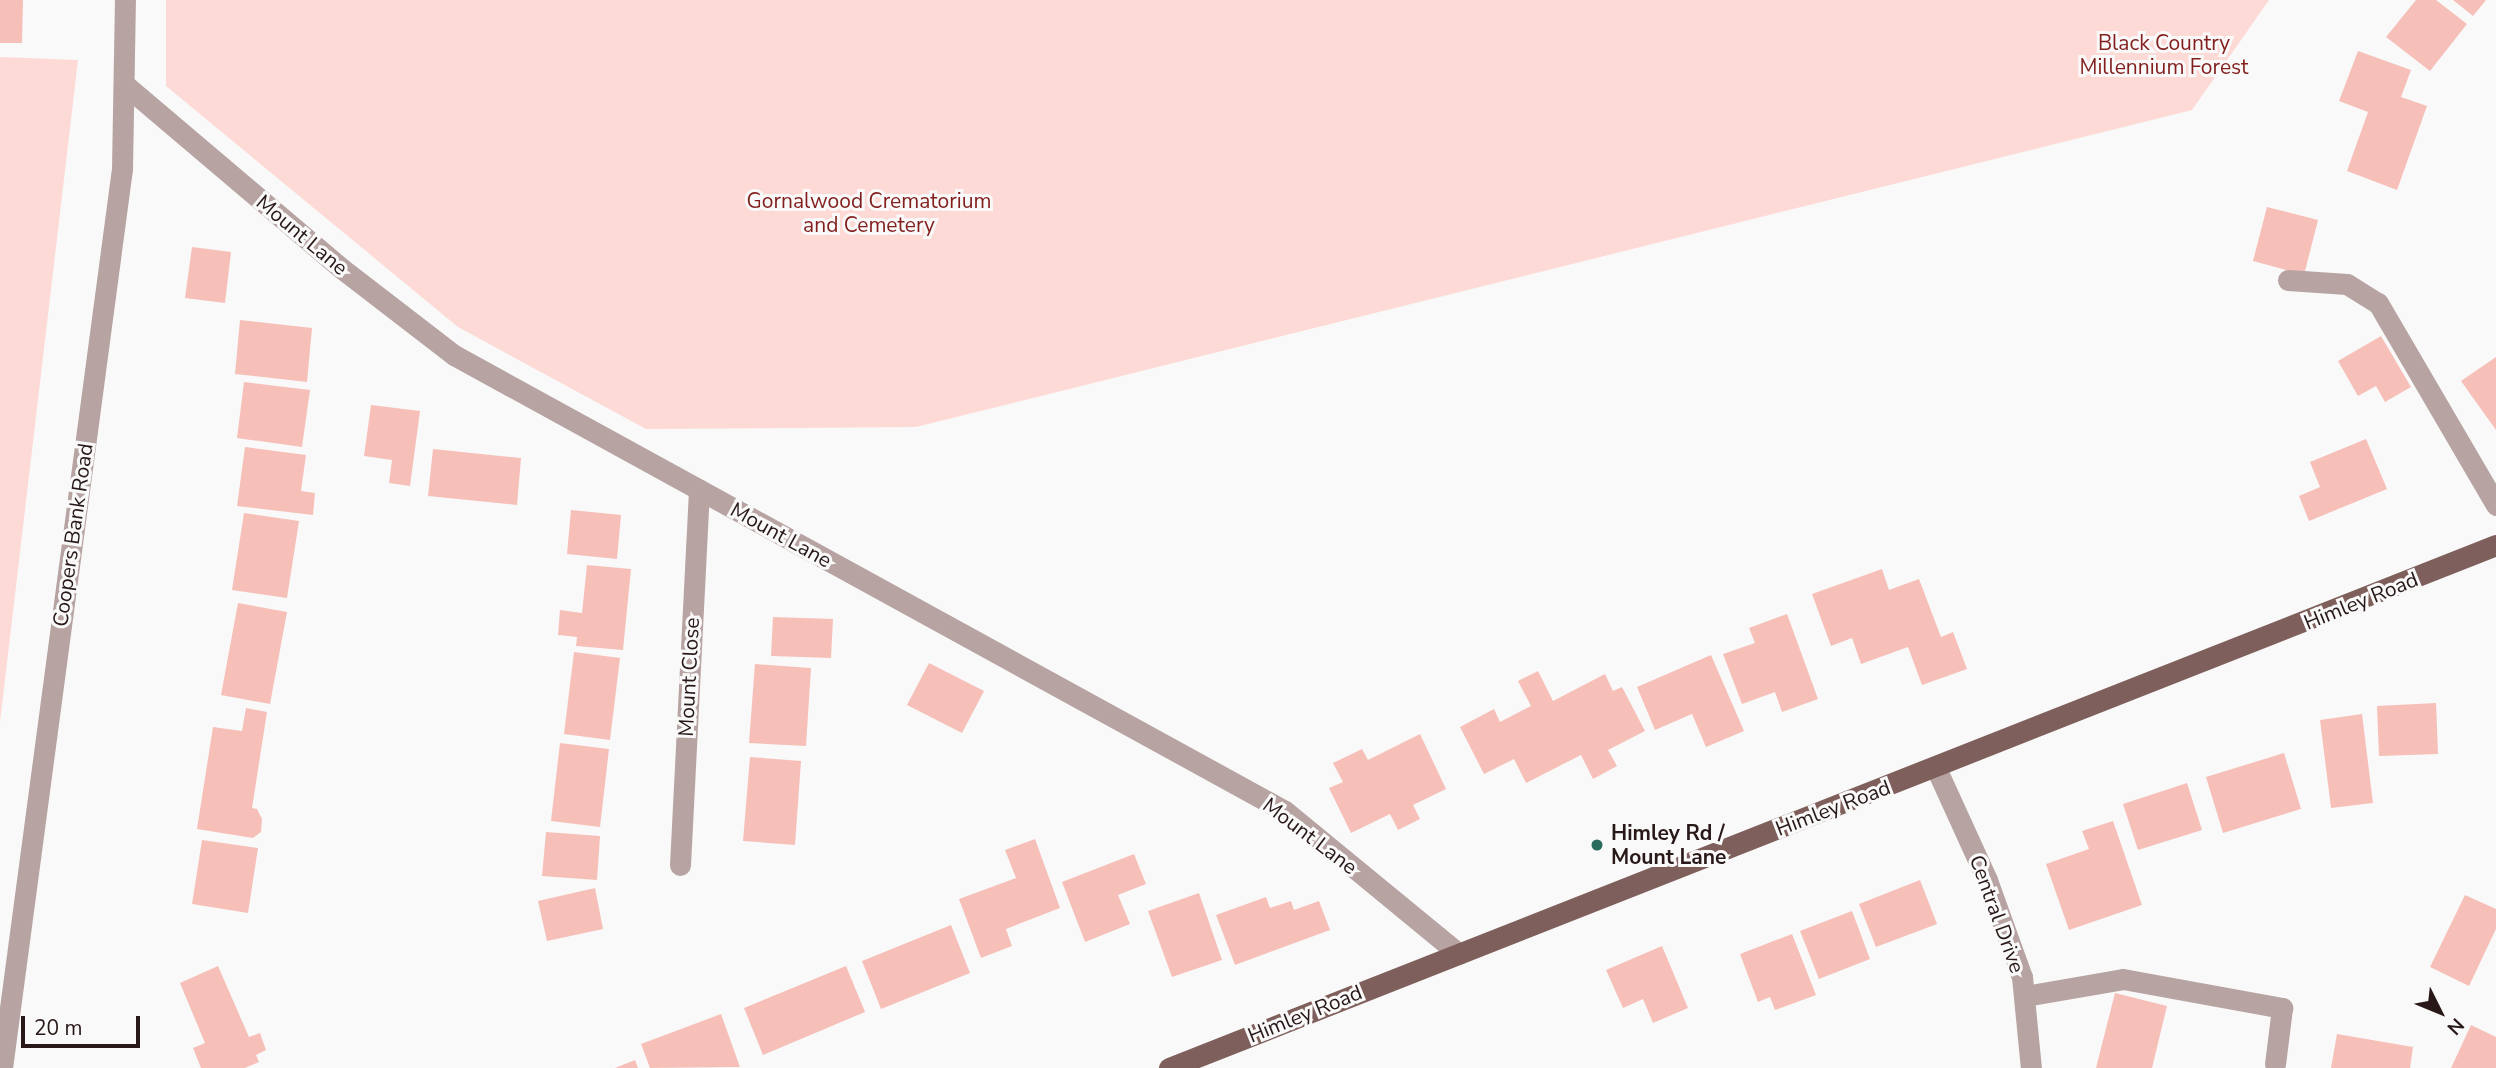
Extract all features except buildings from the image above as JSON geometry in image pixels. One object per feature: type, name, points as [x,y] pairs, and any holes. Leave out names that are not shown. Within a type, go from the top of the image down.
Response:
[{"type":"main road","name":"Himley Road","points":[[1169,1068],[1936,768],[2496,545]]},
{"type":"street","name":"Coopers Bank Road","points":[[2,1068],[2,1045],[122,169],[125,0]]},
{"type":"street","name":"Mount Lane","points":[[124,85],[341,268],[454,355],[1285,811],[1459,954]]},
{"type":"street","points":[[2288,280],[2347,284],[2378,303],[2496,505]]},
{"type":"street","name":"Mount Close","points":[[680,865],[699,489]]},
{"type":"street","name":"Central Drive","points":[[1936,768],[1987,880],[2025,996],[2031,1068]]},
{"type":"street","points":[[2025,996],[2123,979],[2282,1008],[2275,1064]]},
{"type":"green space","name":"Gornalwood Crematorium and Cemetery","points":[[166,0],[2269,0],[2192,110],[916,427],[646,429],[458,327],[166,86]]},
{"type":"green space","points":[[0,57],[78,60],[0,722]]},
{"type":"place","name":"Himley Rd / Mount Lane","points":[[1597,845]]},
{"type":"park label","name":"Black Country Millennium Forest","points":[[2164,55]]}]
